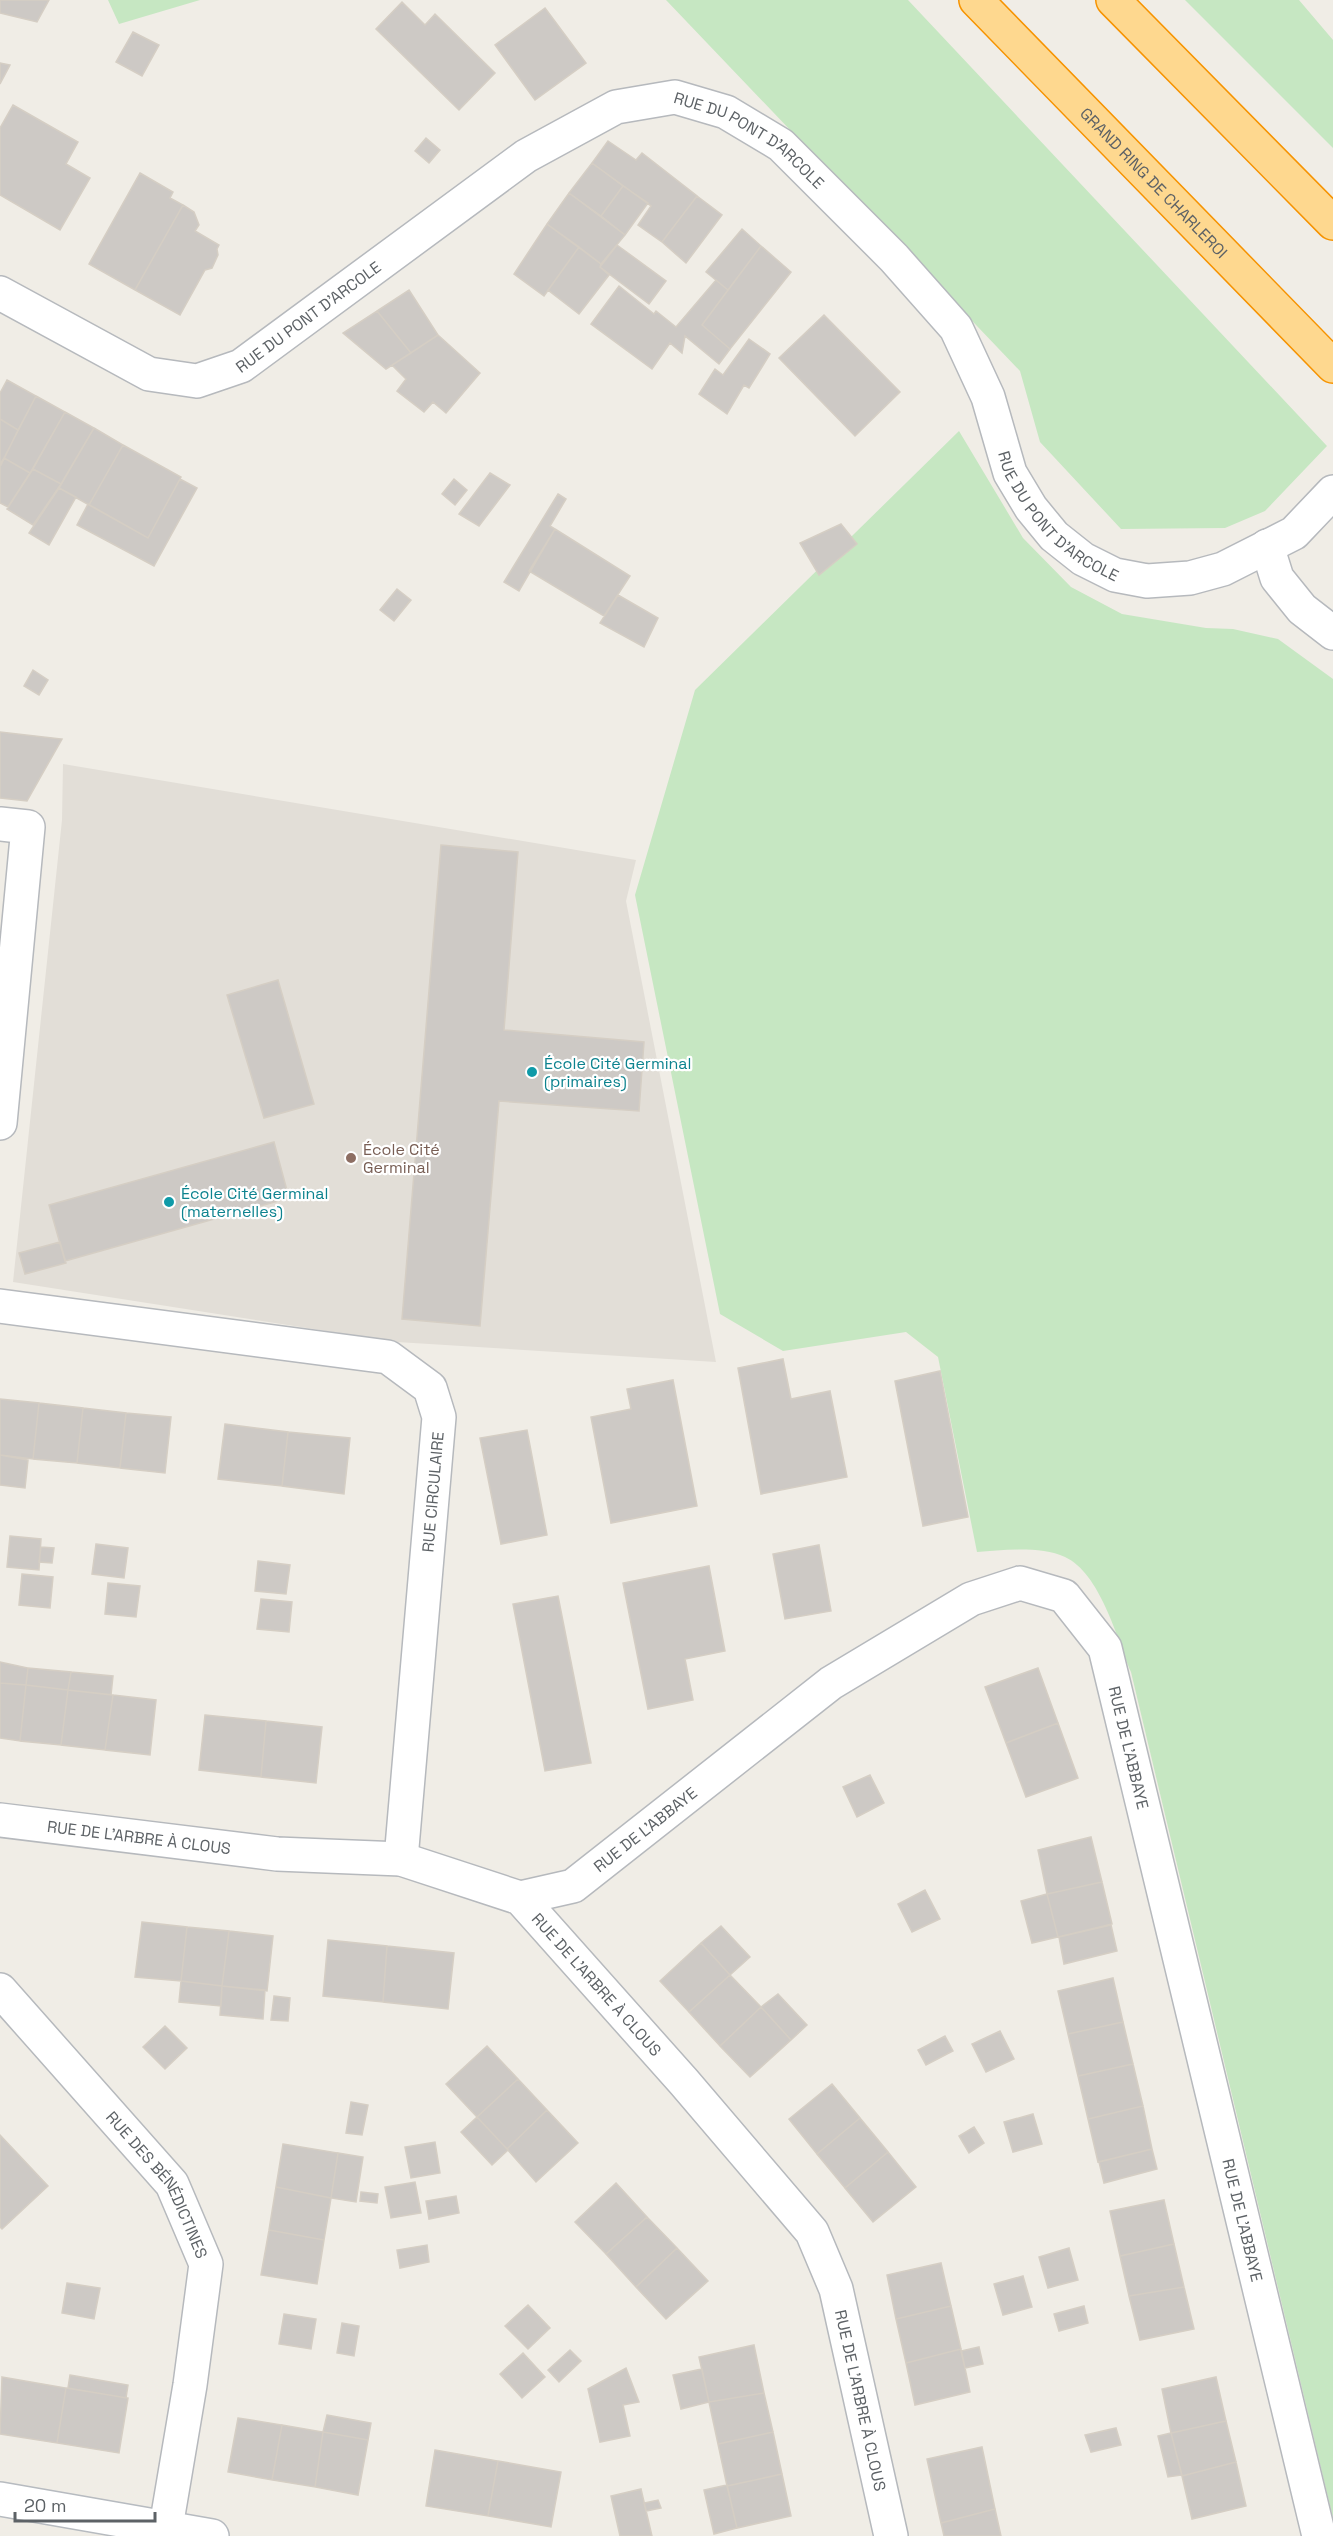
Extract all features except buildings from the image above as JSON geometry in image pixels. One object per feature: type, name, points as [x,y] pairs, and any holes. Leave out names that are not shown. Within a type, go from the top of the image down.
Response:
[{"type":"highway","name":"GRAND RING DE CHARLEROI","points":[[975,0],[1333,366]]},
{"type":"highway","points":[[1113,0],[1333,223]]},
{"type":"street","name":"RUE DU PONT D'ARCOLE","points":[[0,293],[149,374],[197,381],[241,366],[526,156],[616,106],[675,97],[726,112],[781,145],[894,258],[956,328],[988,397],[1010,472],[1031,508],[1054,536],[1076,554],[1115,575],[1147,581],[1190,578],[1222,569],[1294,533],[1333,492]]},
{"type":"street","points":[[1268,546],[1277,578],[1302,609],[1333,633]]},
{"type":"street","points":[[0,824],[28,827],[0,1123]]},
{"type":"street","name":"RUE CIRCULAIRE","points":[[0,1306],[388,1357],[430,1388],[439,1417],[401,1859]]},
{"type":"street","name":"RUE DE L'ABBAYE","points":[[520,1898],[573,1886],[831,1683],[971,1599],[1020,1583],[1064,1596],[1105,1648],[1319,2536]]},
{"type":"street","name":"RUE DE L'ARBRE À CLOUS","points":[[0,1820],[278,1854],[401,1859],[520,1898],[684,2082],[812,2232],[836,2289],[891,2536]]},
{"type":"street","name":"RUE DES BÉNÉDICTINES","points":[[0,1990],[172,2184],[206,2264],[190,2385],[166,2527]]},
{"type":"street","points":[[0,2499],[212,2536]]},
{"type":"shaded area","name":"École Cité Germinal","points":[[63,764],[636,860],[626,901],[716,1362],[397,1342],[13,1282],[62,820]]},
{"type":"green space","points":[[108,0],[200,0],[119,24]]},
{"type":"green space","points":[[666,0],[908,0],[1327,446],[1265,511],[1225,528],[1121,529],[1040,442],[1020,371]]},
{"type":"green space","points":[[1185,0],[1299,0],[1333,40],[1333,148]]},
{"type":"green space","points":[[959,431],[1023,538],[1071,587],[1122,614],[1206,628],[1233,629],[1278,639],[1333,679],[1333,2518],[1131,1672],[1106,1608],[1088,1577],[1077,1565],[1065,1557],[1033,1550],[977,1552],[938,1357],[906,1332],[783,1351],[720,1314],[635,895],[695,690]]},
{"type":"place","name":"École Cité Germinal (primaires)","points":[[532,1072]]},
{"type":"place","name":"École Cité Germinal","points":[[351,1158]]},
{"type":"place","name":"École Cité Germinal (maternelles)","points":[[169,1202]]}]
